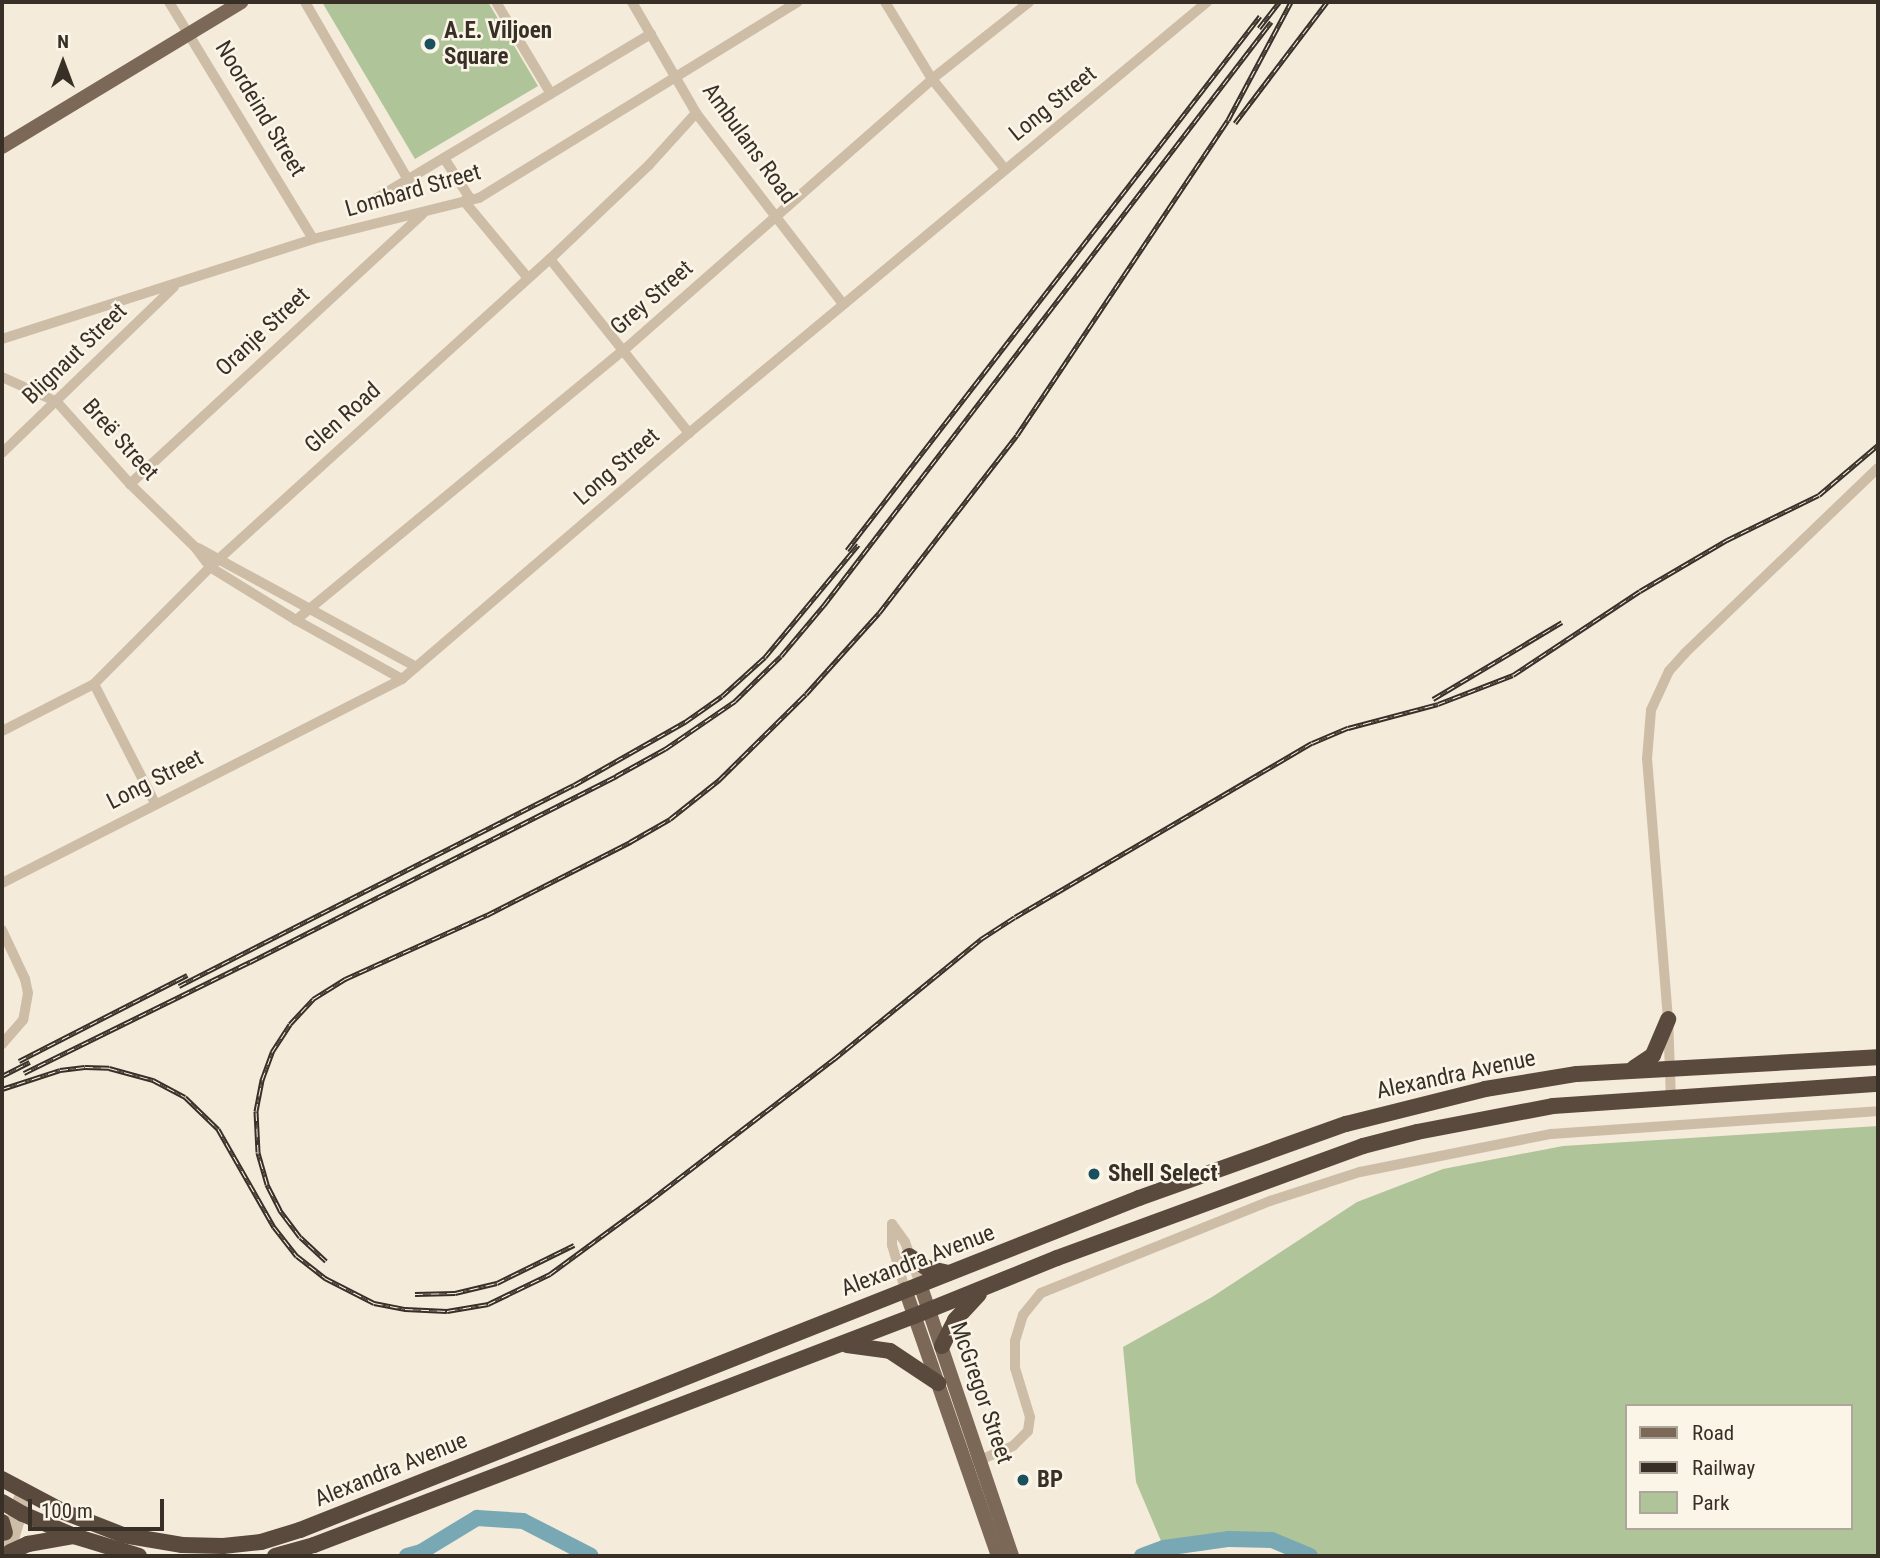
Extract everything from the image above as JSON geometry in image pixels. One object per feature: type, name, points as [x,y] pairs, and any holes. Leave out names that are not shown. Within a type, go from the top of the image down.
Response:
[{"type":"highway","points":[[1622,1071],[1641,1066],[1653,1055],[1668,1019]]},
{"type":"highway","name":"Alexandra Avenue","points":[[2,1479],[24,1493],[104,1529],[142,1539],[204,1546],[261,1542],[300,1530],[1139,1198],[1346,1124],[1485,1089],[1577,1074],[1878,1057]]},
{"type":"highway","name":"Alexandra Avenue","points":[[275,1556],[314,1545],[921,1313],[1005,1278],[1363,1146],[1493,1116],[1553,1106],[1878,1084]]},
{"type":"highway","points":[[1485,1089],[1493,1116]]},
{"type":"highway","points":[[909,1256],[927,1268],[949,1273]]},
{"type":"highway","points":[[942,1346],[965,1307],[1005,1278]]},
{"type":"highway","points":[[837,1345],[871,1346],[890,1350],[938,1384]]},
{"type":"highway","points":[[12,1508],[74,1536],[139,1556]]},
{"type":"highway","points":[[6,1542],[27,1544],[74,1536]]},
{"type":"main road","points":[[2,148],[241,2]]},
{"type":"main road","name":"McGregor Street","points":[[912,1287],[938,1384],[1012,1556]]},
{"type":"main road","name":"McGregor Street","points":[[921,1313],[942,1346],[998,1556]]},
{"type":"street","name":"Noordeind Street","points":[[169,2],[313,239]]},
{"type":"street","points":[[305,2],[408,180]]},
{"type":"street","points":[[496,2],[551,94]]},
{"type":"street","name":"Ambulans Road","points":[[632,2],[696,113],[843,304]]},
{"type":"street","name":"Lombard Street","points":[[2,339],[313,239],[490,193],[797,2]]},
{"type":"street","points":[[885,2],[932,79],[1005,169]]},
{"type":"street","name":"Grey Street","points":[[296,620],[624,350],[932,79],[1029,2]]},
{"type":"street","name":"Long Street","points":[[2,883],[402,678],[843,304],[1005,169],[1036,147],[1201,4]]},
{"type":"street","points":[[360,208],[651,34]]},
{"type":"street","name":"Glen Road","points":[[2,731],[94,684],[209,567],[550,259],[649,165],[696,113]]},
{"type":"street","points":[[444,158],[468,200],[528,278]]},
{"type":"street","name":"Oranje Street","points":[[130,484],[425,212]]},
{"type":"street","points":[[550,259],[689,433]]},
{"type":"street","name":"Blignaut Street","points":[[2,453],[176,285]]},
{"type":"street","name":"Breë Street","points":[[2,377],[57,401],[130,484],[195,547],[209,567],[296,620],[402,678]]},
{"type":"street","points":[[1671,1099],[1668,1019],[1647,759],[1651,709],[1669,671],[1685,653],[1878,468]]},
{"type":"street","name":"Breë Street","points":[[195,547],[220,558],[416,667]]},
{"type":"street","points":[[94,684],[155,803]]},
{"type":"street","points":[[2,930],[25,979],[28,993],[23,1020],[2,1044]]},
{"type":"street","points":[[972,1463],[1013,1446],[1028,1431],[1030,1417],[1015,1368],[1015,1341],[1023,1315],[1041,1293],[1270,1201],[1360,1172],[1531,1137],[1668,1124],[1878,1111]]},
{"type":"street","points":[[892,1224],[905,1242],[912,1287],[892,1245],[892,1224]]},
{"type":"street","points":[[6,1542],[12,1508],[24,1493]]},
{"type":"street","points":[[6,1542],[12,1508]]},
{"type":"green space","name":"A.E. Viljoen Square","points":[[322,2],[488,2],[538,86],[415,159]]},
{"type":"green space","points":[[1878,1126],[1878,1556],[1310,1556],[1272,1540],[1229,1539],[1164,1548],[1136,1482],[1123,1347],[1212,1297],[1357,1202],[1443,1169],[1563,1146]]},
{"type":"waterway","points":[[407,1556],[421,1552],[477,1518],[523,1521],[591,1556]]},
{"type":"waterway","points":[[1142,1556],[1164,1548],[1229,1539],[1272,1540],[1310,1556]]},
{"type":"railway","points":[[1259,28],[1279,2]]},
{"type":"railway","points":[[326,1261],[300,1237],[280,1210],[267,1184],[258,1152],[256,1111],[262,1080],[272,1052],[290,1024],[313,999],[345,979],[487,915],[670,819],[719,780],[806,694],[879,613],[1017,435],[1228,120],[1291,2]]},
{"type":"railway","points":[[1235,123],[1327,2]]},
{"type":"railway","points":[[847,550],[1260,16]]},
{"type":"railway","points":[[24,1073],[250,962],[616,776],[665,749],[735,701],[781,656],[824,605],[1271,22]]},
{"type":"railway","points":[[2,1089],[60,1070],[85,1067],[109,1068],[153,1080],[185,1097],[218,1129],[274,1227],[297,1256],[325,1278],[374,1303],[405,1309],[447,1311],[488,1304],[550,1274],[834,1059],[981,939],[1015,917],[1312,743],[1348,728],[1438,704],[1513,675],[1640,591],[1727,540],[1819,495],[1878,445]]},
{"type":"railway","points":[[179,986],[574,785],[685,722],[722,696],[765,657],[858,545]]},
{"type":"railway","points":[[1433,699],[1562,622]]},
{"type":"railway","points":[[19,1061],[187,975]]},
{"type":"railway","points":[[2,1076],[30,1062]]},
{"type":"railway","points":[[415,1294],[455,1293],[497,1283],[574,1245]]},
{"type":"place","name":"A.E. Viljoen Square","points":[[430,44]]},
{"type":"place","name":"Shell Select","points":[[1094,1174]]},
{"type":"place","name":"BP","points":[[1023,1480]]}]
